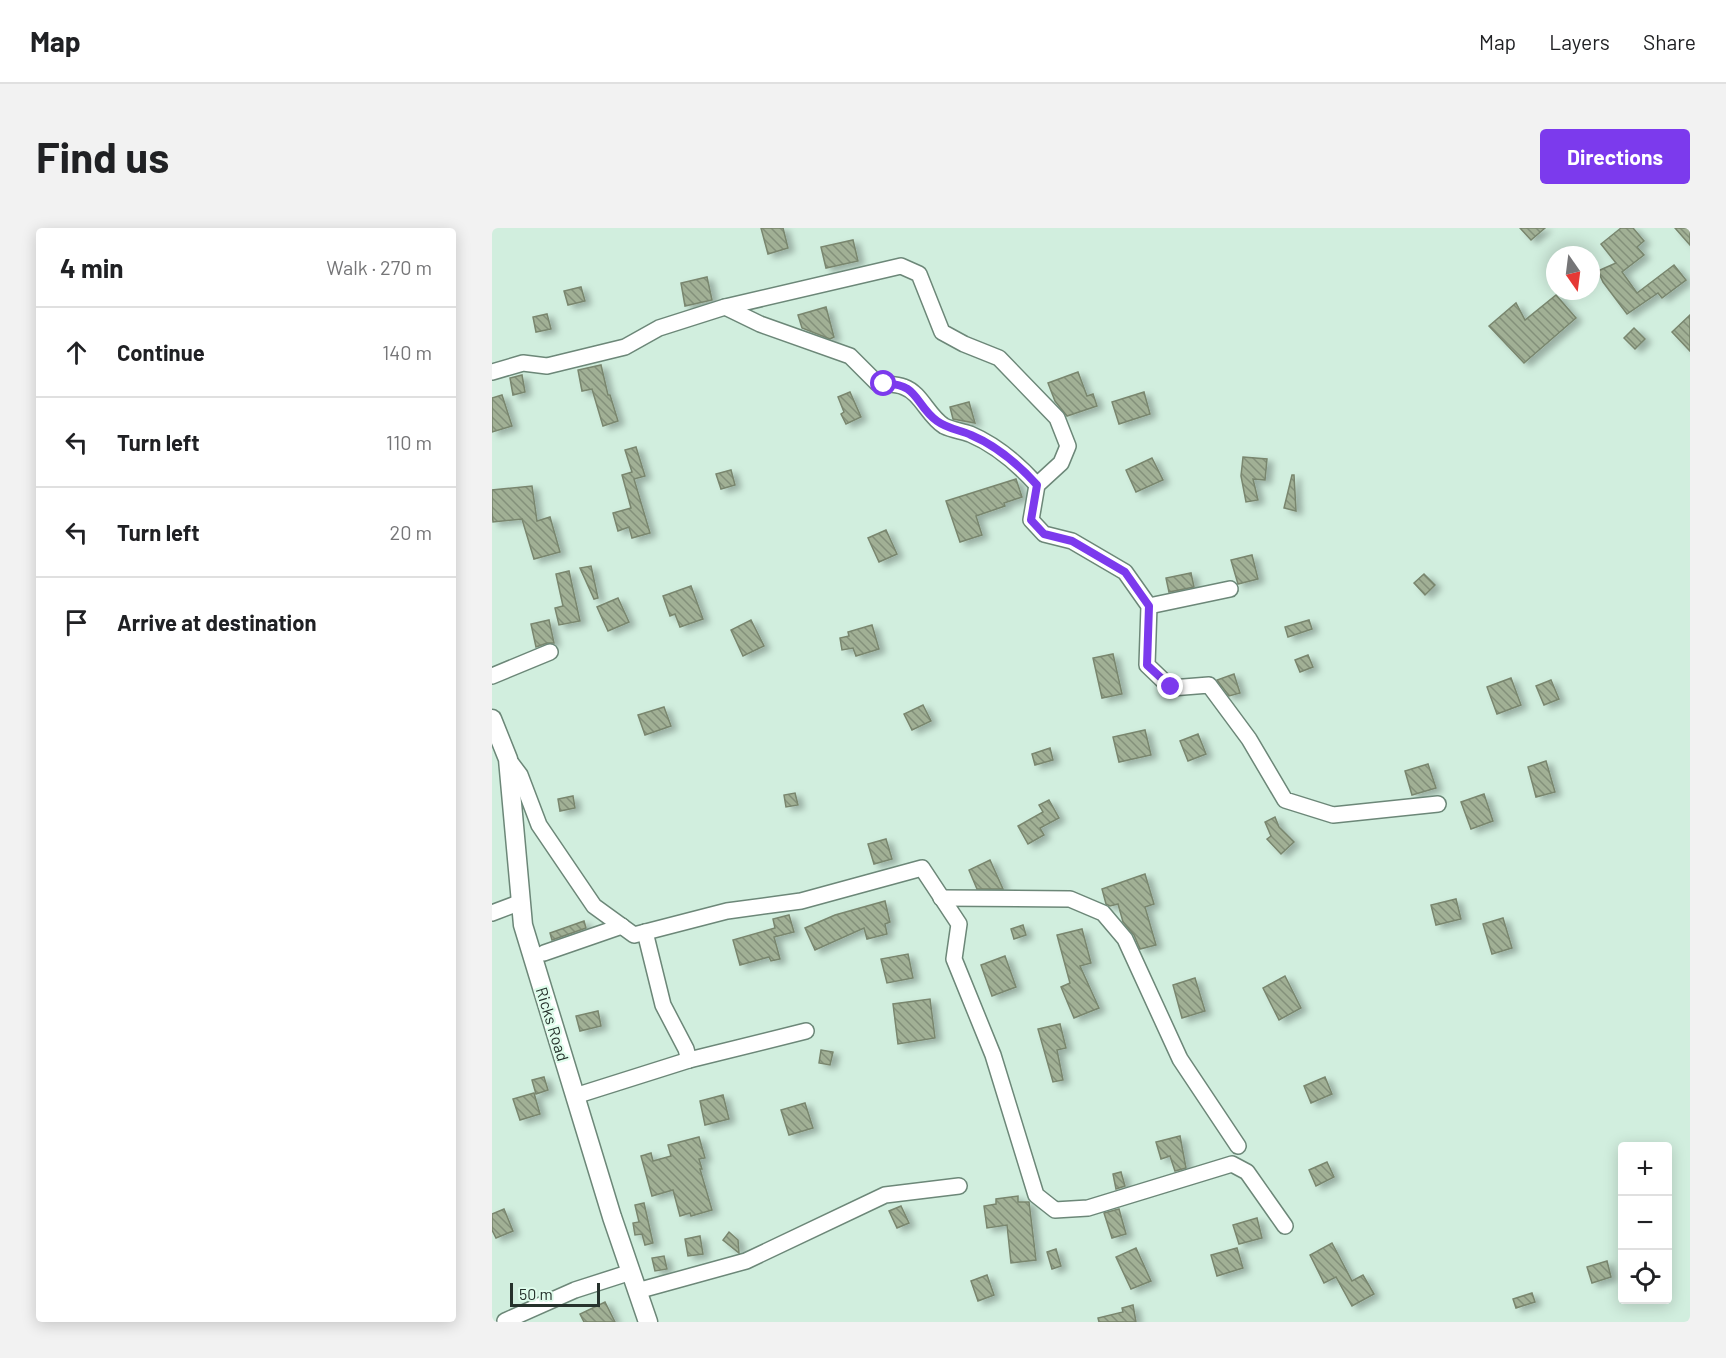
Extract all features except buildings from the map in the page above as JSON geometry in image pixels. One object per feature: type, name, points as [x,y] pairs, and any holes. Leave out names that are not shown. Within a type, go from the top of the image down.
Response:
[{"type":"street","points":[[492,372],[523,363],[547,366],[625,347],[659,328],[725,307],[901,266],[919,274],[942,332],[999,358],[1057,418],[1068,446],[1061,463],[1037,485],[1031,520],[1044,534],[1072,541],[1125,572],[1149,606],[1147,665],[1171,687],[1209,686],[1249,739],[1285,800],[1333,815],[1438,804]]},
{"type":"street","points":[[725,307],[760,324],[850,356],[877,383],[906,387],[914,393],[934,419],[947,428],[972,435],[1001,452],[1021,467],[1037,485]]},
{"type":"street","points":[[1149,606],[1230,589]]},
{"type":"street","points":[[492,676],[550,652]]},
{"type":"street","name":"Ricks Road","points":[[492,719],[508,759],[523,925],[648,1322]]},
{"type":"street","points":[[508,759],[520,775],[539,825],[594,906],[634,935],[727,911],[801,901],[922,868],[959,924],[954,958],[993,1055],[1036,1195],[1055,1210],[1088,1208],[1232,1164],[1247,1172],[1285,1226]]},
{"type":"street","points":[[941,898],[1070,899],[1103,913],[1125,939],[1180,1059],[1238,1146]]},
{"type":"street","points":[[492,913],[520,902]]},
{"type":"street","points":[[544,953],[622,926]]},
{"type":"street","points":[[645,932],[663,1005],[686,1049],[689,1060]]},
{"type":"street","points":[[575,1096],[689,1060],[806,1031]]},
{"type":"street","points":[[637,1291],[746,1261],[885,1195],[959,1186]]},
{"type":"street","points":[[505,1321],[575,1290],[631,1272]]},
{"type":"route","points":[[884,384],[906,387],[914,393],[934,419],[947,428],[972,435],[1021,467],[1037,485],[1031,520],[1044,534],[1072,541],[1125,572],[1149,606],[1147,665],[1171,687]]}]
